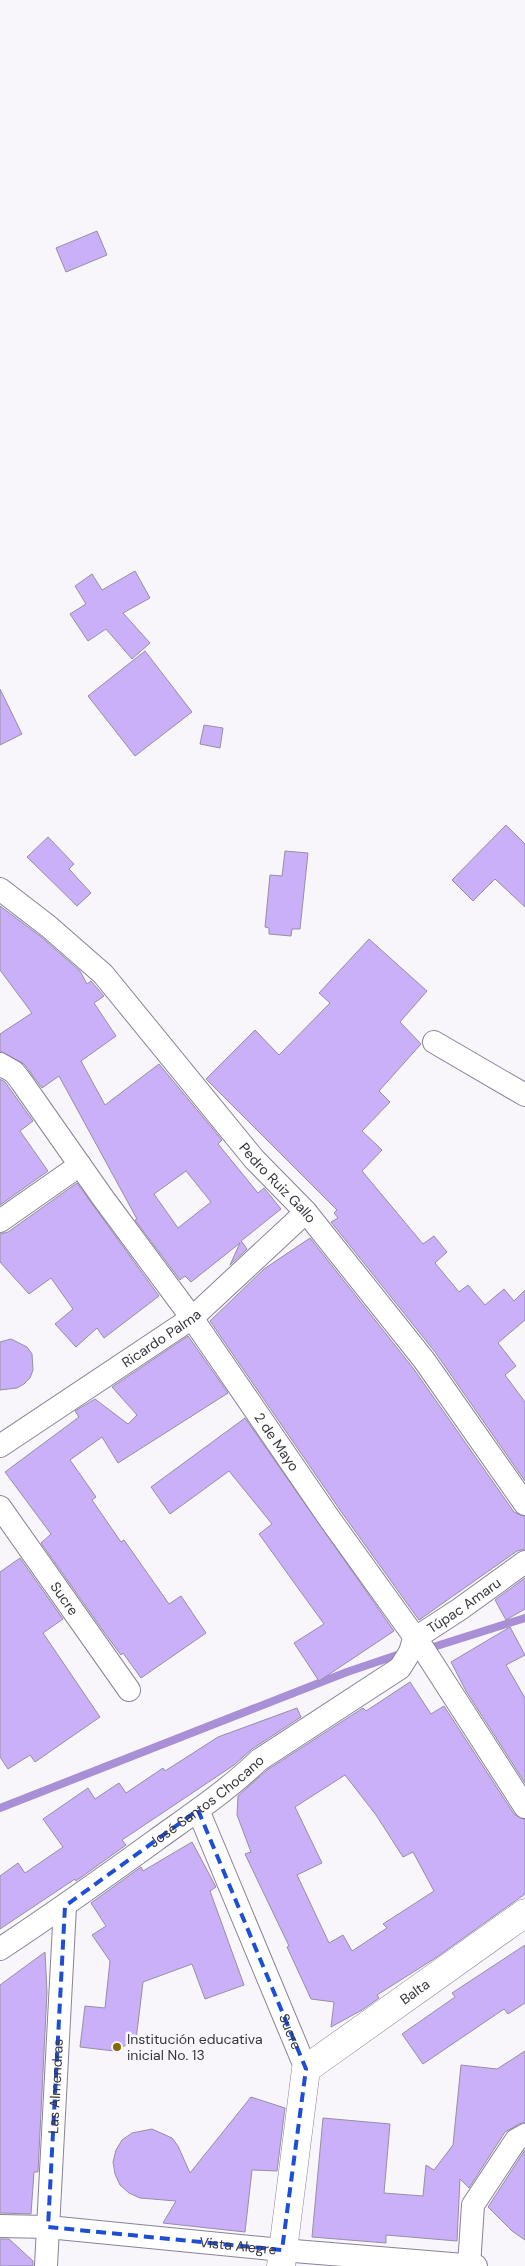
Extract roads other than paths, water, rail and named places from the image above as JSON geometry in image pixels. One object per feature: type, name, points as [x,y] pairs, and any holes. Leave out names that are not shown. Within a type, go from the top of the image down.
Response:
[{"type":"street","name":"Pedro Ruiz Gallo","points":[[0,889],[53,930],[103,974],[254,1159],[306,1212],[424,1360],[525,1504]]},
{"type":"street","points":[[434,1042],[525,1095]]},
{"type":"street","name":"2 de Mayo","points":[[0,1064],[14,1072],[21,1081],[192,1318],[412,1645],[424,1650],[524,1803]]},
{"type":"street","points":[[0,1221],[80,1165]]},
{"type":"street","name":"Ricardo Palma","points":[[0,1446],[192,1318],[306,1212]]},
{"type":"street","name":"Sucre","points":[[0,1508],[129,1690]]},
{"type":"street","name":"Túpac Amaru","points":[[412,1645],[525,1562]]},
{"type":"street","name":"José Santos Chocano","points":[[0,1949],[65,1906],[198,1810],[240,1778],[259,1760],[400,1668],[412,1645]]},
{"type":"street","name":"Sucre","points":[[198,1810],[306,2069]]},
{"type":"street","name":"Las Almendras","points":[[46,2266],[65,1906]]},
{"type":"street","name":"Balta","points":[[306,2069],[525,1913]]},
{"type":"street","points":[[281,2258],[306,2069]]},
{"type":"street","points":[[471,2266],[473,2205],[516,2140],[525,2135]]},
{"type":"street","name":"Vista Alegre","points":[[0,2226],[48,2227],[281,2258],[471,2266]]},
{"type":"waterway","points":[[427,1649],[525,1618]]},
{"type":"waterway","points":[[0,1808],[347,1672],[403,1653]]},
{"type":"place","name":"Institución educativa inicial No. 13","points":[[117,2047]]}]
